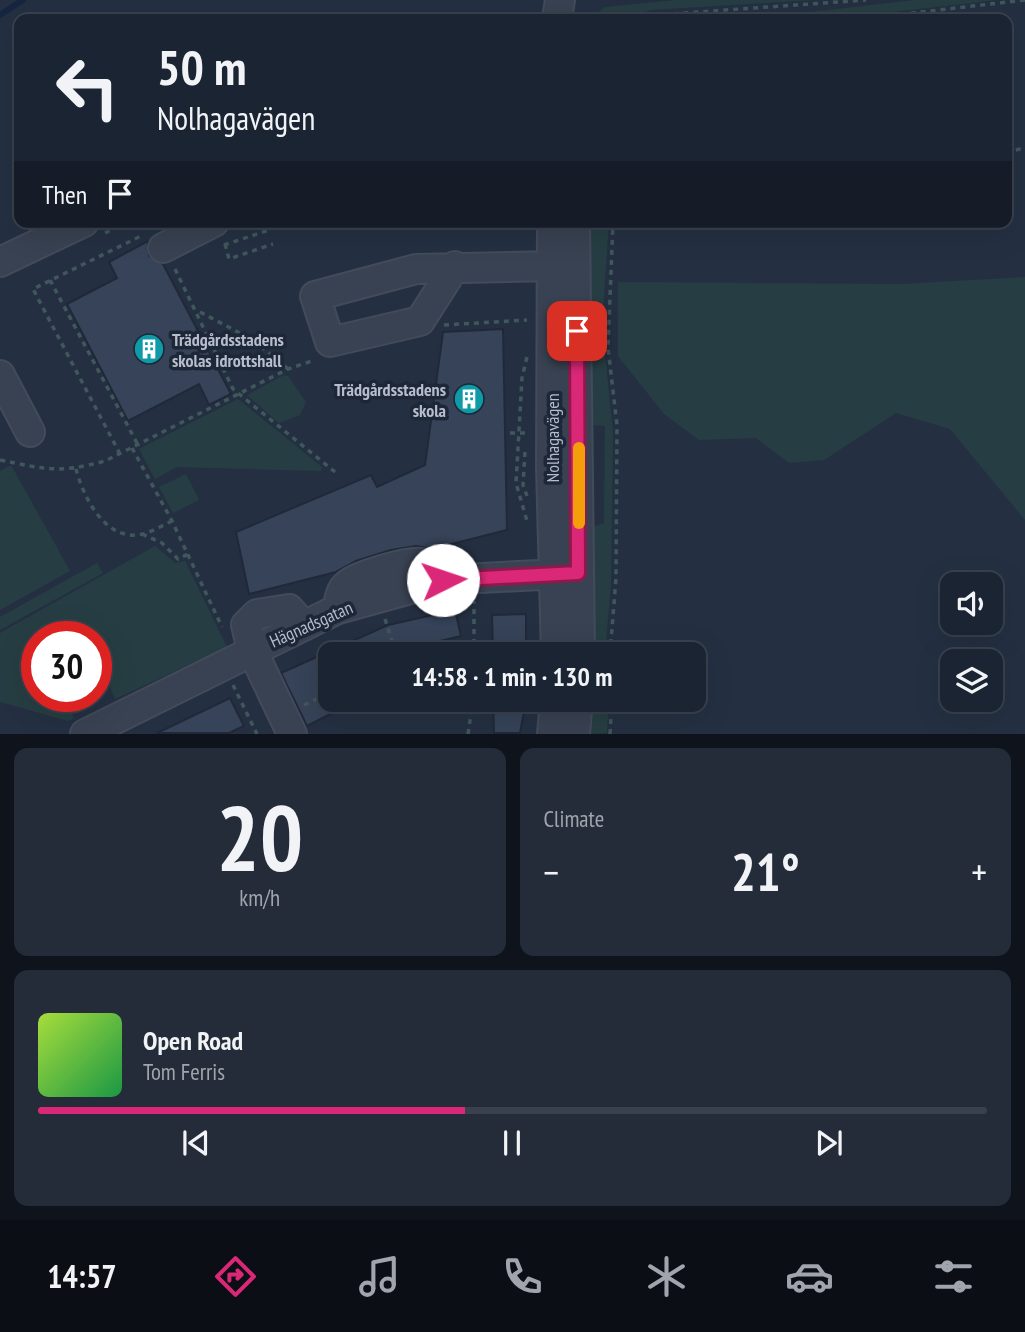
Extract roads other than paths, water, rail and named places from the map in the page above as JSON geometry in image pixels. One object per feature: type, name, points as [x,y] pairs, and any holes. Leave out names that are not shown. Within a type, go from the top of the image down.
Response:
[{"type":"street","points":[[0,262],[71,228]]},
{"type":"street","name":"Nolhagavägen","points":[[552,228],[551,467],[578,642]]},
{"type":"street","name":"Nolhagavägen","points":[[558,642],[566,574],[575,228]]},
{"type":"street","points":[[163,248],[222,235]]},
{"type":"street","points":[[455,266],[554,266]]},
{"type":"street","points":[[8,381],[30,432]]},
{"type":"street","name":"Hägnadsgatan","points":[[85,733],[257,660],[304,626],[338,609],[443,580],[566,574]]},
{"type":"street","name":"Hägnadsgatan","points":[[257,660],[292,733]]},
{"type":"street","points":[[552,733],[554,712]]},
{"type":"street","points":[[575,733],[578,712]]},
{"type":"waterway","points":[[0,15],[23,0]]},
{"type":"place","name":"Trädgårdsstadens skolas idrottshall","points":[[149,349]]},
{"type":"place","name":"Trädgårdsstadens skola","points":[[469,399]]}]
